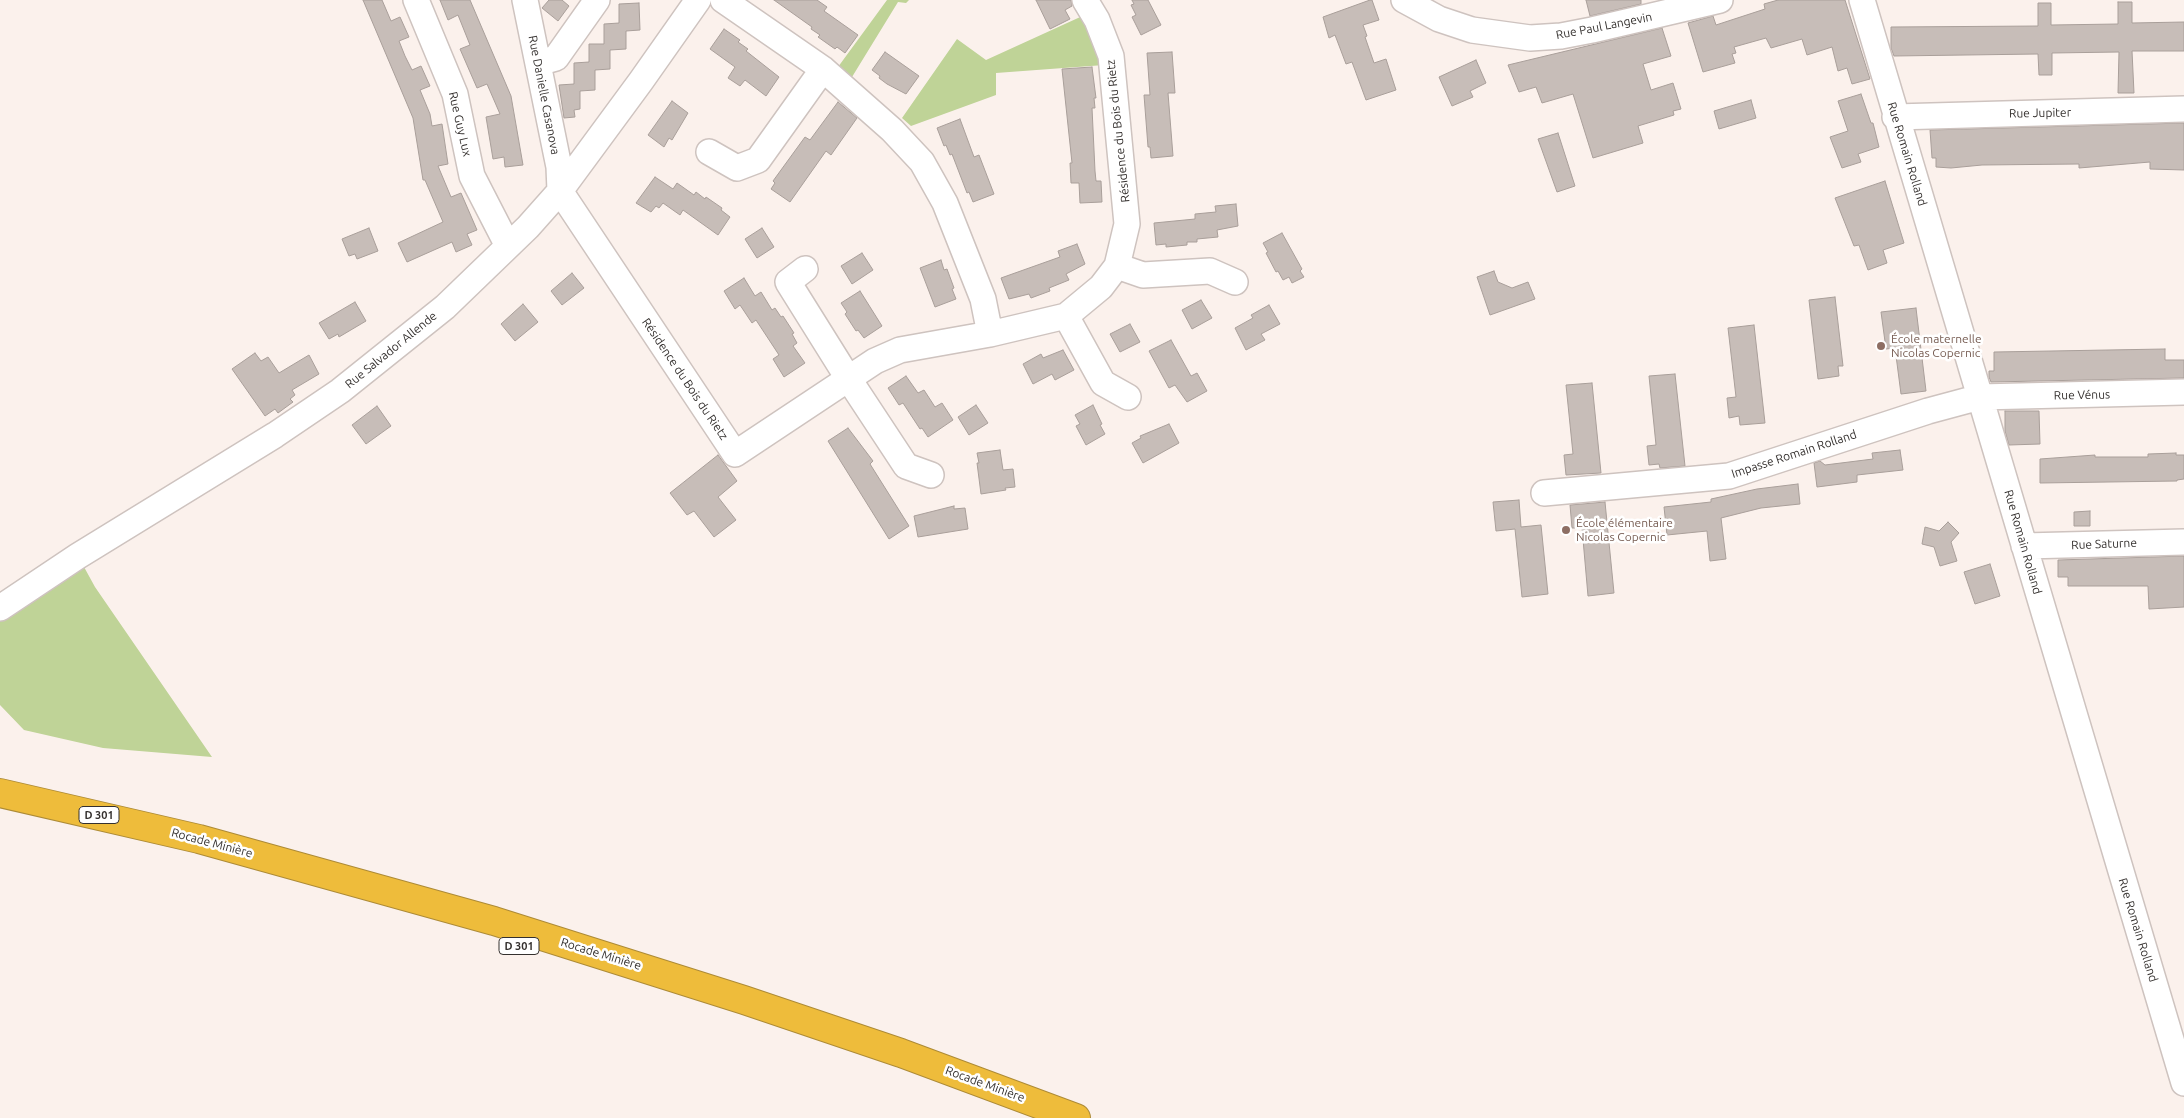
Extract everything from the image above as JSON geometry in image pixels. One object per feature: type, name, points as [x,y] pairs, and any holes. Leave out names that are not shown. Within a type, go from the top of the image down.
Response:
[{"type":"highway","name":"Rocade Minière","points":[[0,792],[199,838],[494,921],[753,1003],[901,1053],[1076,1118]]},
{"type":"highway","name":"Rocade Minière","points":[[0,808],[132,838],[512,944],[803,1038],[1028,1118]]},
{"type":"street","name":"Rue Guy Lux","points":[[416,0],[454,94],[472,176],[508,246]]},
{"type":"street","name":"Rue Danielle Casanova","points":[[525,0],[559,167],[560,191]]},
{"type":"street","points":[[538,63],[556,58],[597,0]]},
{"type":"street","name":"Rue Salvador Allende","points":[[0,608],[78,556],[275,435],[340,391],[445,307],[528,227],[560,191],[698,0]]},
{"type":"street","points":[[723,0],[823,69],[892,130],[922,162],[945,203],[983,299],[990,334]]},
{"type":"street","name":"Résidence du Bois du Rietz","points":[[560,191],[735,454],[875,361],[900,350],[990,334],[1066,316],[1101,287],[1116,266],[1127,224],[1111,56],[1097,20],[1085,0]]},
{"type":"street","name":"Rue Paul Langevin","points":[[1404,0],[1439,19],[1472,30],[1530,38],[1561,36],[1592,30],[1720,0]]},
{"type":"street","name":"Rue Romain Rolland","points":[[1862,0],[2184,1083]]},
{"type":"street","points":[[708,152],[737,168],[758,160],[823,69]]},
{"type":"street","name":"Rue Jupiter","points":[[1896,117],[2184,109]]},
{"type":"street","points":[[1116,266],[1143,275],[1210,271],[1235,282]]},
{"type":"street","points":[[805,269],[788,282],[906,466],[931,475]]},
{"type":"street","points":[[1066,316],[1103,383],[1128,397]]},
{"type":"street","name":"Rue Vénus","points":[[1980,397],[2184,392]]},
{"type":"street","name":"Impasse Romain Rolland","points":[[1544,492],[1729,476],[1980,397]]},
{"type":"street","name":"Rue Saturne","points":[[2024,546],[2184,542]]},
{"type":"green space","points":[[887,0],[909,0],[906,3],[898,2],[852,77],[838,67]]},
{"type":"green space","points":[[1089,13],[1104,65],[996,73],[996,95],[911,126],[902,118],[957,39],[986,60]]},
{"type":"green space","points":[[78,556],[95,587],[212,757],[103,748],[24,730],[0,705],[0,608]]},
{"type":"building","points":[[363,0],[382,0],[391,21],[400,17],[409,37],[399,41],[405,56],[412,70],[421,66],[430,86],[420,90],[430,114],[432,126],[442,124],[448,164],[438,166],[451,197],[461,193],[477,230],[467,234],[472,245],[456,252],[452,242],[407,262],[398,243],[443,222],[425,180],[423,180],[413,118]]},
{"type":"building","points":[[440,0],[470,0],[511,96],[523,165],[505,167],[504,157],[493,159],[486,117],[500,114],[487,84],[477,88],[460,49],[470,45],[458,15],[448,20]]},
{"type":"building","points":[[549,0],[562,0],[569,6],[558,21],[542,8]]},
{"type":"building","points":[[774,0],[817,0],[827,7],[824,11],[858,35],[845,53],[837,47],[835,49],[818,37],[820,35],[811,29],[812,27]]},
{"type":"building","points":[[1036,0],[1071,0],[1072,6],[1065,10],[1070,19],[1050,29]]},
{"type":"building","points":[[1132,0],[1148,0],[1161,25],[1141,35],[1132,17],[1136,15],[1131,5],[1134,4]]},
{"type":"building","points":[[1372,0],[1379,20],[1363,25],[1367,36],[1365,37],[1374,63],[1386,59],[1396,90],[1366,100],[1352,62],[1346,64],[1335,35],[1329,38],[1323,17]]},
{"type":"building","points":[[1586,0],[1641,0],[1641,4],[1590,16]]},
{"type":"building","points":[[1778,0],[1845,0],[1870,79],[1852,84],[1847,68],[1838,71],[1832,47],[1807,55],[1802,39],[1771,48],[1766,38],[1734,47],[1736,53],[1732,54],[1735,63],[1703,72],[1688,23],[1713,16],[1716,25],[1765,9],[1764,4]]},
{"type":"building","points":[[2118,2],[2132,2],[2132,23],[2184,22],[2184,51],[2132,51],[2134,93],[2118,93],[2119,52],[2052,53],[2052,75],[2039,75],[2038,54],[1894,56],[1891,48],[1891,27],[2038,26],[2038,3],[2051,3],[2051,25],[2118,24]]},
{"type":"building","points":[[639,3],[640,30],[626,31],[626,49],[610,50],[610,69],[595,70],[595,90],[580,91],[580,109],[574,110],[575,117],[564,118],[559,85],[574,84],[574,63],[589,62],[589,44],[604,44],[604,24],[619,23],[619,4]]},
{"type":"building","points":[[1662,28],[1671,56],[1643,64],[1651,90],[1673,83],[1681,109],[1673,111],[1674,115],[1638,126],[1643,143],[1593,158],[1573,94],[1542,103],[1536,87],[1519,92],[1508,65]]},
{"type":"building","points":[[724,29],[740,40],[738,42],[748,49],[746,51],[779,77],[766,96],[745,80],[740,86],[728,78],[735,67],[710,49]]},
{"type":"building","points":[[885,52],[919,76],[906,94],[887,84],[872,70]]},
{"type":"building","points":[[1172,52],[1175,93],[1168,93],[1173,156],[1151,158],[1150,147],[1148,147],[1144,95],[1150,95],[1147,53]]},
{"type":"building","points":[[1476,60],[1486,83],[1470,91],[1473,97],[1452,106],[1439,77]]},
{"type":"building","points":[[1092,67],[1096,98],[1094,98],[1095,108],[1092,108],[1095,171],[1096,181],[1101,181],[1102,202],[1080,203],[1079,183],[1071,183],[1070,163],[1072,163],[1062,69]]},
{"type":"building","points":[[1861,94],[1871,123],[1873,123],[1879,147],[1858,154],[1861,162],[1842,168],[1830,137],[1848,131],[1838,101]]},
{"type":"building","points":[[1751,100],[1756,118],[1719,129],[1714,111]]},
{"type":"building","points":[[672,101],[688,113],[672,140],[669,138],[664,147],[648,135]]},
{"type":"building","points":[[838,102],[857,118],[831,155],[826,151],[790,202],[771,189],[775,183],[773,181],[805,137],[810,140]]},
{"type":"building","points":[[960,119],[974,157],[979,155],[994,194],[973,202],[969,192],[967,193],[952,154],[950,155],[946,145],[944,146],[937,128]]},
{"type":"building","points":[[2184,123],[2184,170],[2150,169],[2150,162],[2079,168],[2079,164],[1982,165],[1951,168],[1936,167],[1936,158],[1932,158],[1930,130]]},
{"type":"building","points":[[1558,133],[1575,186],[1557,192],[1538,139]]},
{"type":"building","points":[[655,177],[673,189],[677,183],[694,195],[696,192],[722,208],[721,210],[730,217],[718,235],[683,210],[680,215],[663,203],[659,208],[656,206],[651,212],[636,203]]},
{"type":"building","points":[[1885,181],[1904,243],[1883,250],[1887,263],[1868,270],[1859,245],[1854,246],[1835,198]]},
{"type":"building","points":[[1236,204],[1238,226],[1217,230],[1218,237],[1197,239],[1197,242],[1187,242],[1187,245],[1166,247],[1166,244],[1156,245],[1154,223],[1195,219],[1195,214],[1216,212],[1215,206]]},
{"type":"building","points":[[369,228],[378,251],[357,259],[355,254],[349,256],[342,239]]},
{"type":"building","points":[[762,228],[774,247],[757,258],[745,239]]},
{"type":"building","points":[[1282,233],[1302,269],[1300,271],[1304,277],[1292,283],[1289,277],[1283,280],[1278,271],[1276,272],[1263,243]]},
{"type":"building","points":[[1077,244],[1085,264],[1066,274],[1069,280],[1049,288],[1050,291],[1031,298],[1029,294],[1009,299],[1001,278],[1060,257],[1058,251]]},
{"type":"building","points":[[862,253],[873,270],[852,284],[841,266]]},
{"type":"building","points":[[941,260],[944,270],[947,269],[956,299],[935,307],[920,268]]},
{"type":"building","points":[[1494,271],[1498,282],[1512,288],[1528,282],[1535,299],[1490,315],[1477,277]]},
{"type":"building","points":[[572,273],[584,288],[562,305],[551,291]]},
{"type":"building","points":[[744,278],[755,296],[761,292],[772,310],[775,308],[781,317],[783,316],[794,333],[792,334],[797,343],[793,346],[805,363],[784,377],[773,359],[779,355],[756,320],[752,323],[740,305],[735,309],[724,291]]},
{"type":"building","points":[[860,291],[882,326],[864,338],[858,330],[856,331],[845,314],[847,312],[841,303]]},
{"type":"building","points":[[1835,297],[1843,366],[1838,366],[1839,376],[1818,379],[1809,300]]},
{"type":"building","points":[[1201,300],[1212,318],[1192,329],[1182,310]]},
{"type":"building","points":[[355,302],[366,321],[339,337],[338,334],[329,339],[319,323]]},
{"type":"building","points":[[523,304],[538,322],[515,341],[501,324]]},
{"type":"building","points":[[1269,305],[1280,324],[1261,334],[1265,340],[1246,350],[1235,328],[1253,318],[1251,315]]},
{"type":"building","points":[[1916,308],[1926,391],[1901,394],[1895,348],[1886,349],[1881,312]]},
{"type":"building","points":[[1130,324],[1140,342],[1120,352],[1110,334]]},
{"type":"building","points":[[1754,325],[1765,423],[1740,425],[1739,416],[1729,418],[1727,398],[1736,397],[1728,328]]},
{"type":"building","points":[[1171,340],[1191,376],[1197,373],[1207,391],[1187,402],[1175,385],[1169,388],[1149,351]]},
{"type":"building","points":[[2165,349],[2165,360],[2184,360],[2184,378],[1991,382],[1989,377],[1989,371],[1994,371],[1994,352]]},
{"type":"building","points":[[1063,350],[1074,370],[1055,380],[1052,374],[1033,384],[1023,364],[1041,354],[1043,358]]},
{"type":"building","points":[[255,353],[261,361],[268,357],[279,373],[309,355],[319,374],[292,390],[295,395],[290,399],[293,402],[278,413],[275,409],[265,416],[232,369]]},
{"type":"building","points":[[1675,374],[1685,466],[1660,468],[1659,464],[1649,465],[1647,446],[1656,445],[1649,376]]},
{"type":"building","points":[[906,376],[918,393],[924,390],[935,407],[942,403],[953,420],[928,437],[922,428],[920,429],[903,403],[899,405],[888,388]]},
{"type":"building","points":[[1592,383],[1601,473],[1566,475],[1564,455],[1573,454],[1566,385]]},
{"type":"building","points":[[976,405],[988,423],[969,435],[958,417]]},
{"type":"building","points":[[1093,405],[1105,434],[1086,445],[1076,426],[1080,424],[1075,415]]},
{"type":"building","points":[[377,406],[391,426],[366,444],[352,425]]},
{"type":"building","points":[[2005,411],[2039,411],[2040,444],[2009,445],[2005,431]]},
{"type":"building","points":[[1169,424],[1179,443],[1143,463],[1132,443],[1141,438],[1140,436]]},
{"type":"building","points":[[848,428],[873,461],[870,464],[909,526],[889,539],[828,441]]},
{"type":"building","points":[[1000,450],[1003,470],[1013,469],[1015,487],[981,494],[977,453]]},
{"type":"building","points":[[1900,450],[1903,470],[1857,475],[1857,482],[1817,487],[1814,463],[1820,461],[1825,465],[1873,459],[1872,453]]},
{"type":"building","points":[[2176,453],[2176,455],[2184,455],[2184,479],[2177,481],[2040,483],[2040,459],[2095,455],[2095,457],[2148,457],[2148,454]]},
{"type":"building","points":[[718,455],[737,481],[718,497],[736,520],[714,537],[694,511],[687,515],[670,493]]},
{"type":"building","points":[[1798,484],[1800,504],[1761,508],[1721,518],[1726,559],[1710,561],[1707,531],[1667,535],[1664,507],[1711,502],[1711,499],[1757,489]]},
{"type":"building","points":[[1519,500],[1521,527],[1541,525],[1548,594],[1522,597],[1515,529],[1496,531],[1493,502]]},
{"type":"building","points":[[1605,502],[1614,593],[1588,596],[1582,528],[1572,528],[1570,505]]},
{"type":"building","points":[[954,506],[954,509],[965,508],[968,529],[918,537],[914,516]]},
{"type":"building","points":[[2090,511],[2090,526],[2074,526],[2074,512]]},
{"type":"building","points":[[1948,522],[1959,533],[1951,542],[1957,561],[1940,566],[1934,547],[1922,544],[1925,527],[1939,531]]},
{"type":"building","points":[[2184,556],[2184,607],[2149,609],[2148,586],[2068,586],[2068,577],[2058,577],[2058,560]]},
{"type":"building","points":[[1990,564],[2000,596],[1975,604],[1964,572]]},
{"type":"place","name":"École maternelle Nicolas Copernic","points":[[1881,346]]},
{"type":"place","name":"École élémentaire Nicolas Copernic","points":[[1566,530]]}]
